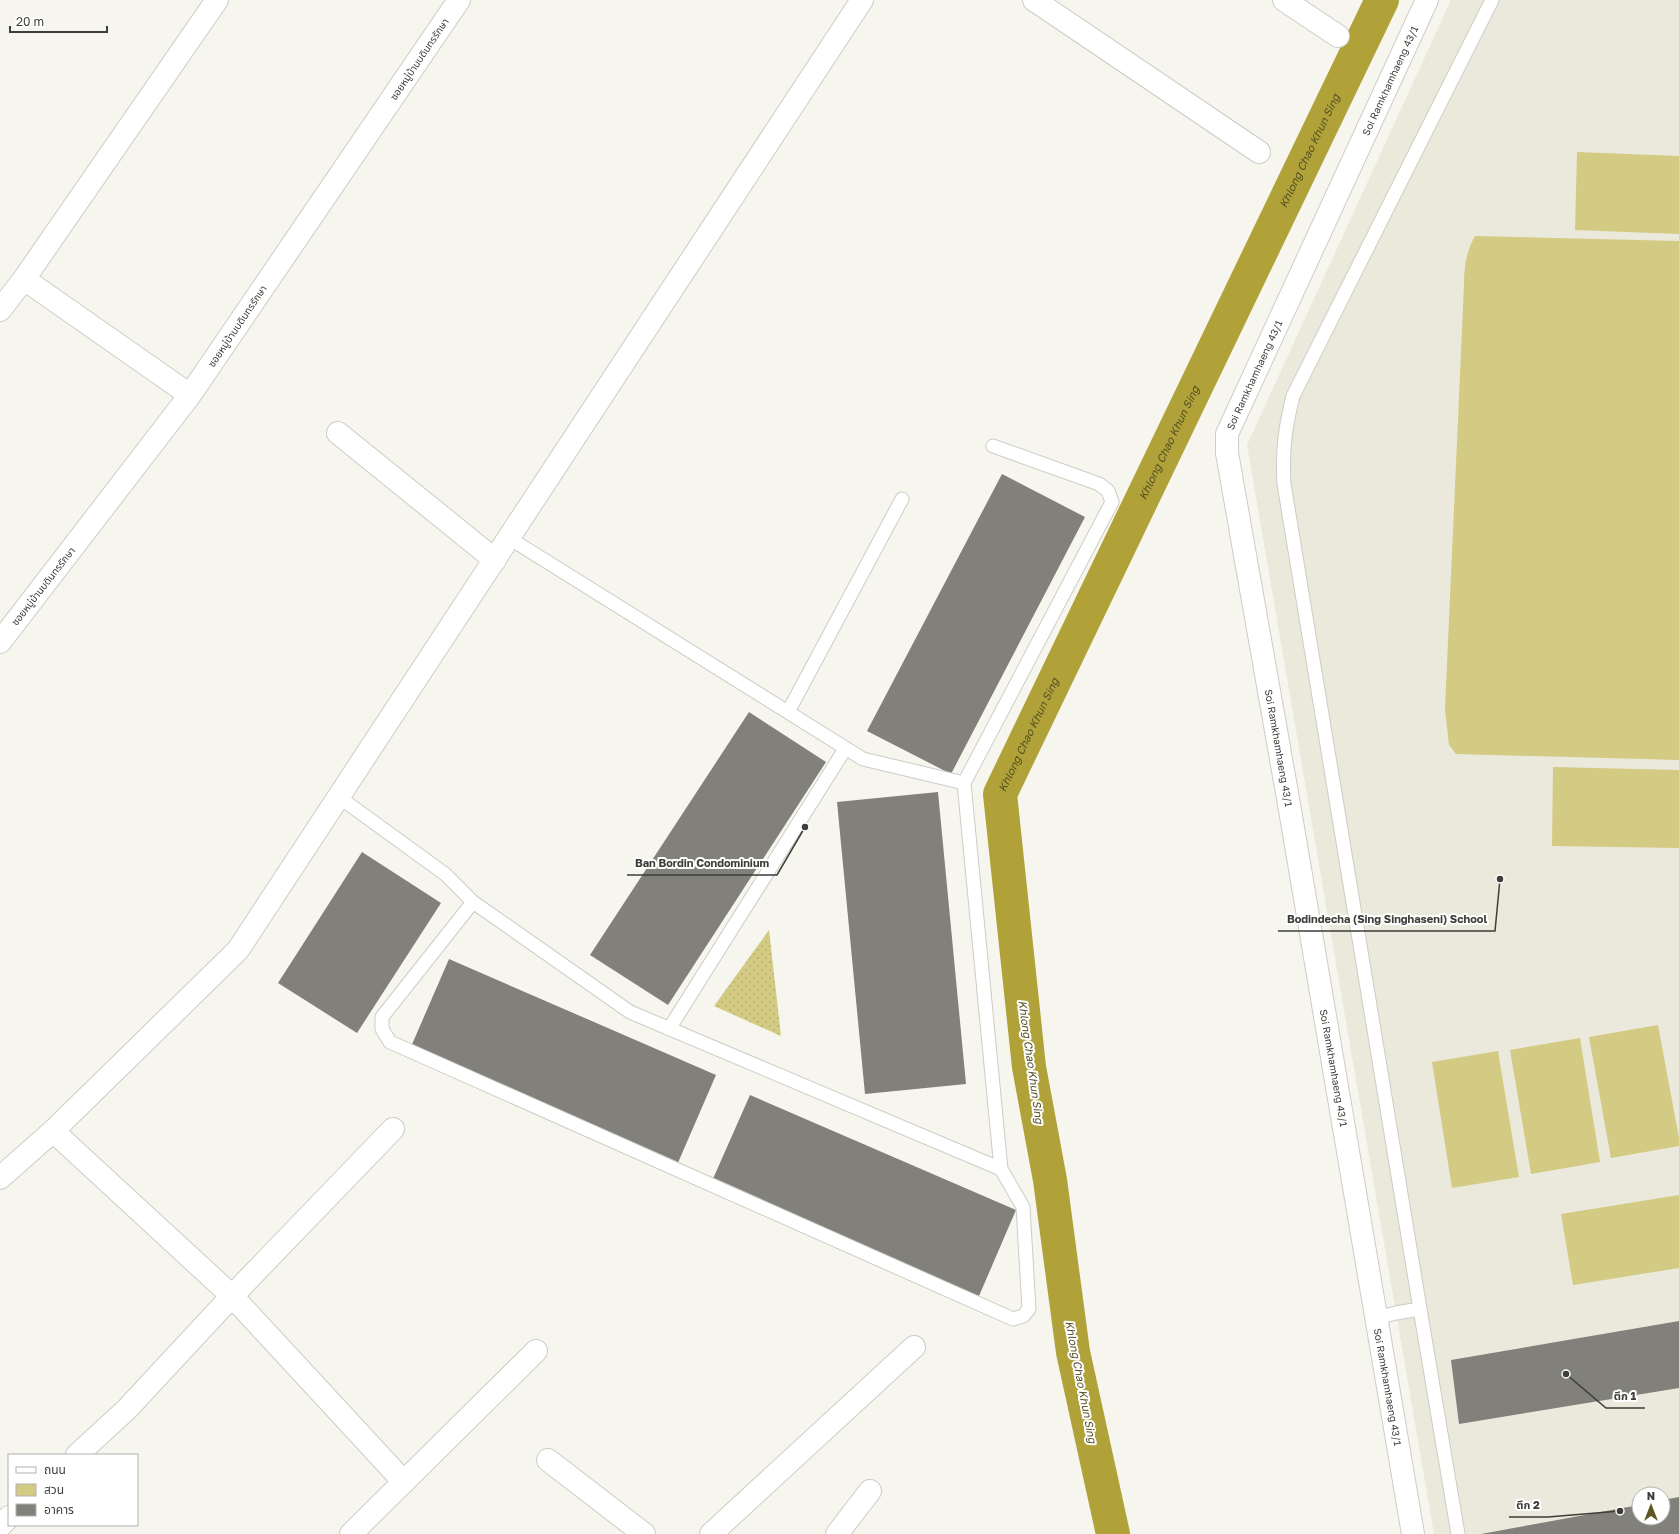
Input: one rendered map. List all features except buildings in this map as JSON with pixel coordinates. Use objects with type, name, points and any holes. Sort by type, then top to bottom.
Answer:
[{"type":"street","points":[[0,310],[24,279],[217,0]]},
{"type":"street","name":"ซอยหมู่บ้านบดินทรรักษา","points":[[0,642],[190,395],[459,0]]},
{"type":"street","points":[[0,1178],[53,1131],[238,950],[862,0]]},
{"type":"street","points":[[1034,0],[1259,152]]},
{"type":"street","points":[[1284,0],[1338,36]]},
{"type":"street","name":"Soi Ramkhamhaeng 43/1","points":[[1413,1534],[1290,810],[1227,453],[1227,434],[1427,0]]},
{"type":"street","points":[[24,279],[190,395]]},
{"type":"street","points":[[338,433],[495,560]]},
{"type":"street","points":[[78,1454],[127,1409],[232,1296],[394,1129]]},
{"type":"street","points":[[53,1131],[232,1296],[404,1482]]},
{"type":"street","points":[[712,1534],[914,1347]]},
{"type":"street","points":[[351,1534],[536,1351]]},
{"type":"street","points":[[548,1460],[644,1534]]},
{"type":"street","points":[[837,1534],[870,1491]]},
{"type":"street","points":[[0,1526],[8,1518]]},
{"type":"lane","points":[[1458,1534],[1284,484],[1282,457],[1293,396],[1492,0]]},
{"type":"lane","points":[[473,902],[382,1016],[382,1029],[390,1042],[1013,1319],[1023,1316],[1029,1310],[1023,1207],[1001,1169],[964,783],[1112,502],[1108,491],[1099,484],[993,446]]},
{"type":"lane","points":[[788,712],[902,499]]},
{"type":"lane","points":[[510,538],[863,759],[964,783]]},
{"type":"lane","points":[[669,1029],[845,749]]},
{"type":"lane","points":[[339,797],[445,874],[473,902],[630,1012],[1001,1169]]},
{"type":"lane","points":[[1376,1318],[1420,1309]]},
{"type":"shaded area","points":[[1451,0],[1679,0],[1679,1534],[1434,1534],[1247,445]]},
{"type":"green space","points":[[1577,152],[1679,156],[1679,234],[1575,230]]},
{"type":"green space","points":[[1475,236],[1679,241],[1679,760],[1456,754],[1449,745],[1445,709],[1464,278],[1468,254]]},
{"type":"green space","points":[[1553,767],[1679,770],[1679,848],[1552,846]]},
{"type":"green space","points":[[769,930],[781,1036],[714,1006]]},
{"type":"green space","points":[[1658,1025],[1679,1138],[1679,1146],[1611,1158],[1589,1037]]},
{"type":"green space","points":[[1580,1038],[1600,1162],[1531,1174],[1510,1050]]},
{"type":"green space","points":[[1498,1051],[1519,1177],[1452,1188],[1432,1062]]},
{"type":"green space","points":[[1679,1195],[1679,1268],[1573,1285],[1561,1214]]},
{"type":"waterway","name":"Khlong Chao Khun Sing","points":[[1113,1534],[1073,1352],[1050,1180],[1029,1067],[1000,794],[1382,0]]},
{"type":"place","name":"Ban Bordin Condominium","points":[[805,827]]},
{"type":"place","name":"Bodindecha (Sing Singhaseni) School","points":[[1500,879]]},
{"type":"place","name":"ตึก 1","points":[[1566,1374]]},
{"type":"place","name":"ตึก 2","points":[[1620,1511]]}]
